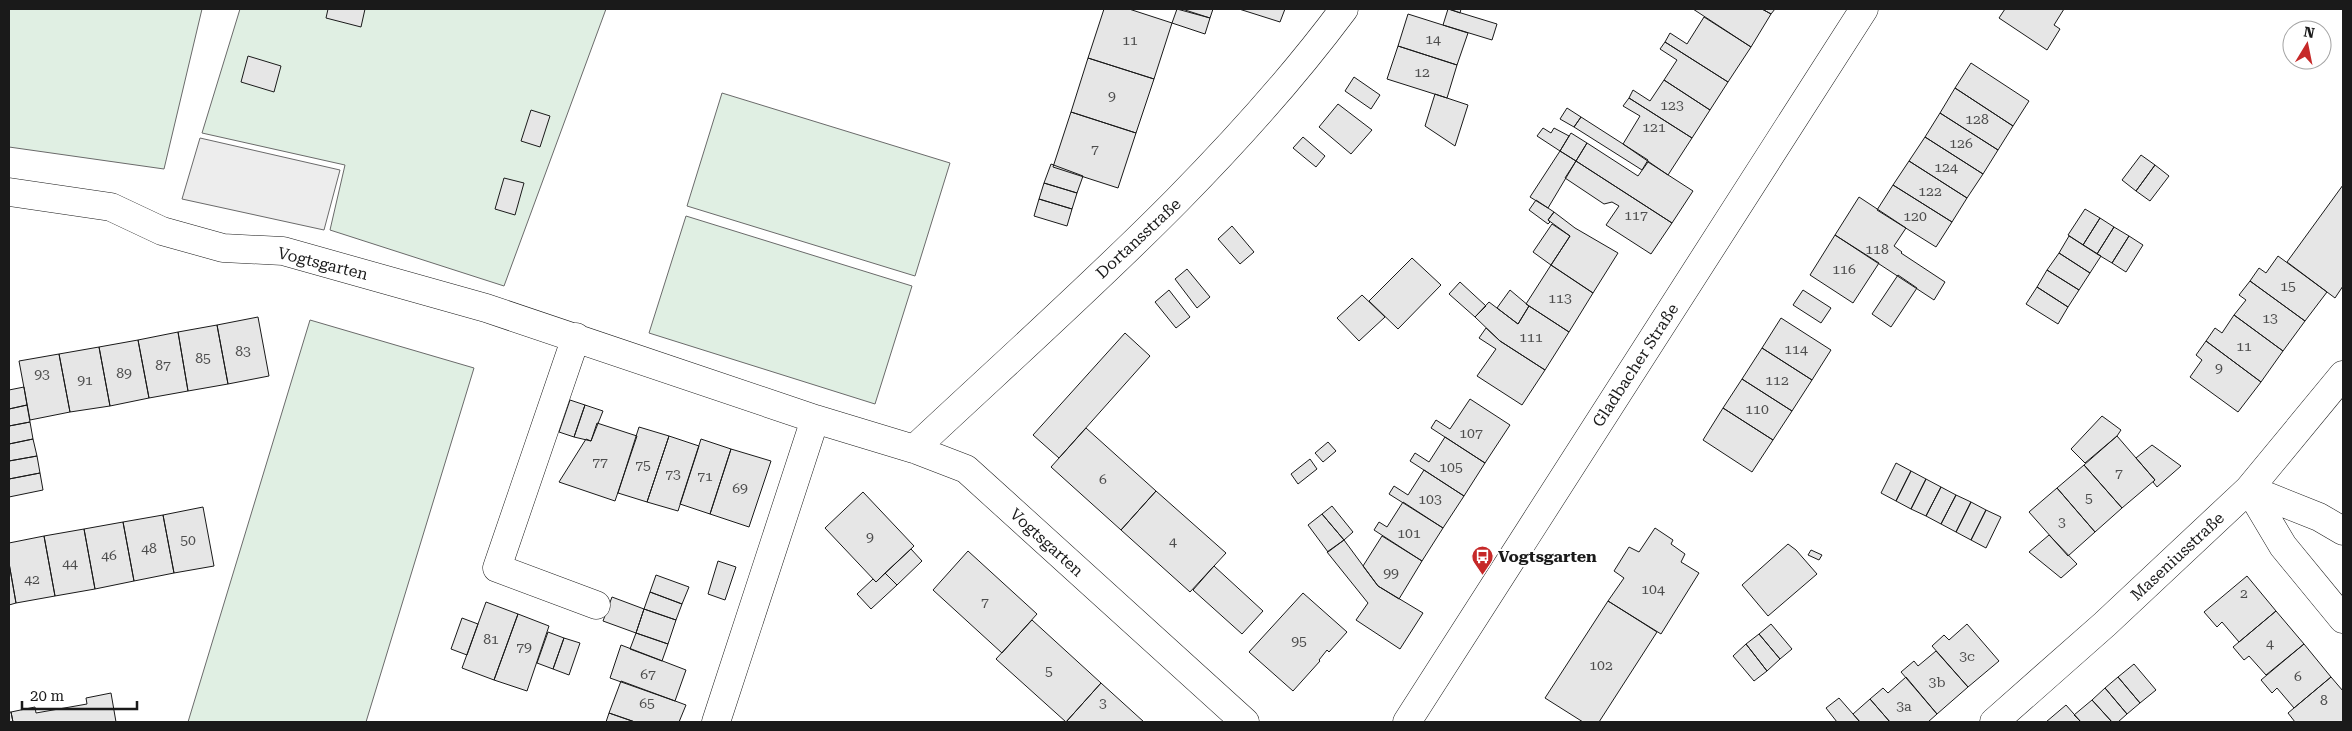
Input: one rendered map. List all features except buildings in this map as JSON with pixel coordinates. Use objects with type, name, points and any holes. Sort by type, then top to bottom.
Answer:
[{"type":"street","name":"Dortansstraße","points":[[914,449],[1180,199],[1311,52],[1344,9]]},
{"type":"street","name":"Gladbacher Straße","points":[[1407,722],[1864,9]]},
{"type":"street","name":"Vogtsgarten","points":[[9,192],[110,207],[162,230],[223,248],[292,254],[486,308],[815,419],[914,449],[966,469],[1245,722]]},
{"type":"street","points":[[576,337],[497,568],[596,605]]},
{"type":"street","name":"Maseniusstraße","points":[[1994,722],[2105,624],[2249,489],[2343,375]]},
{"type":"street","points":[[716,722],[815,419]]},
{"type":"street","points":[[2249,489],[2319,516],[2343,531]]},
{"type":"street","points":[[2249,489],[2283,546],[2343,619]]},
{"type":"green space","points":[[9,9],[202,9],[164,169],[9,147]]},
{"type":"green space","points":[[240,9],[606,9],[504,286],[330,230],[345,165],[202,133]]},
{"type":"green space","points":[[722,93],[950,163],[915,276],[687,206]]},
{"type":"green space","points":[[686,216],[912,286],[875,404],[649,333]]},
{"type":"green space","points":[[310,320],[474,368],[366,722],[188,722]]},
{"type":"shaded area","points":[[200,138],[340,170],[324,230],[182,199]]},
{"type":"place","name":"Vogtsgarten","points":[[1482,575]]}]
